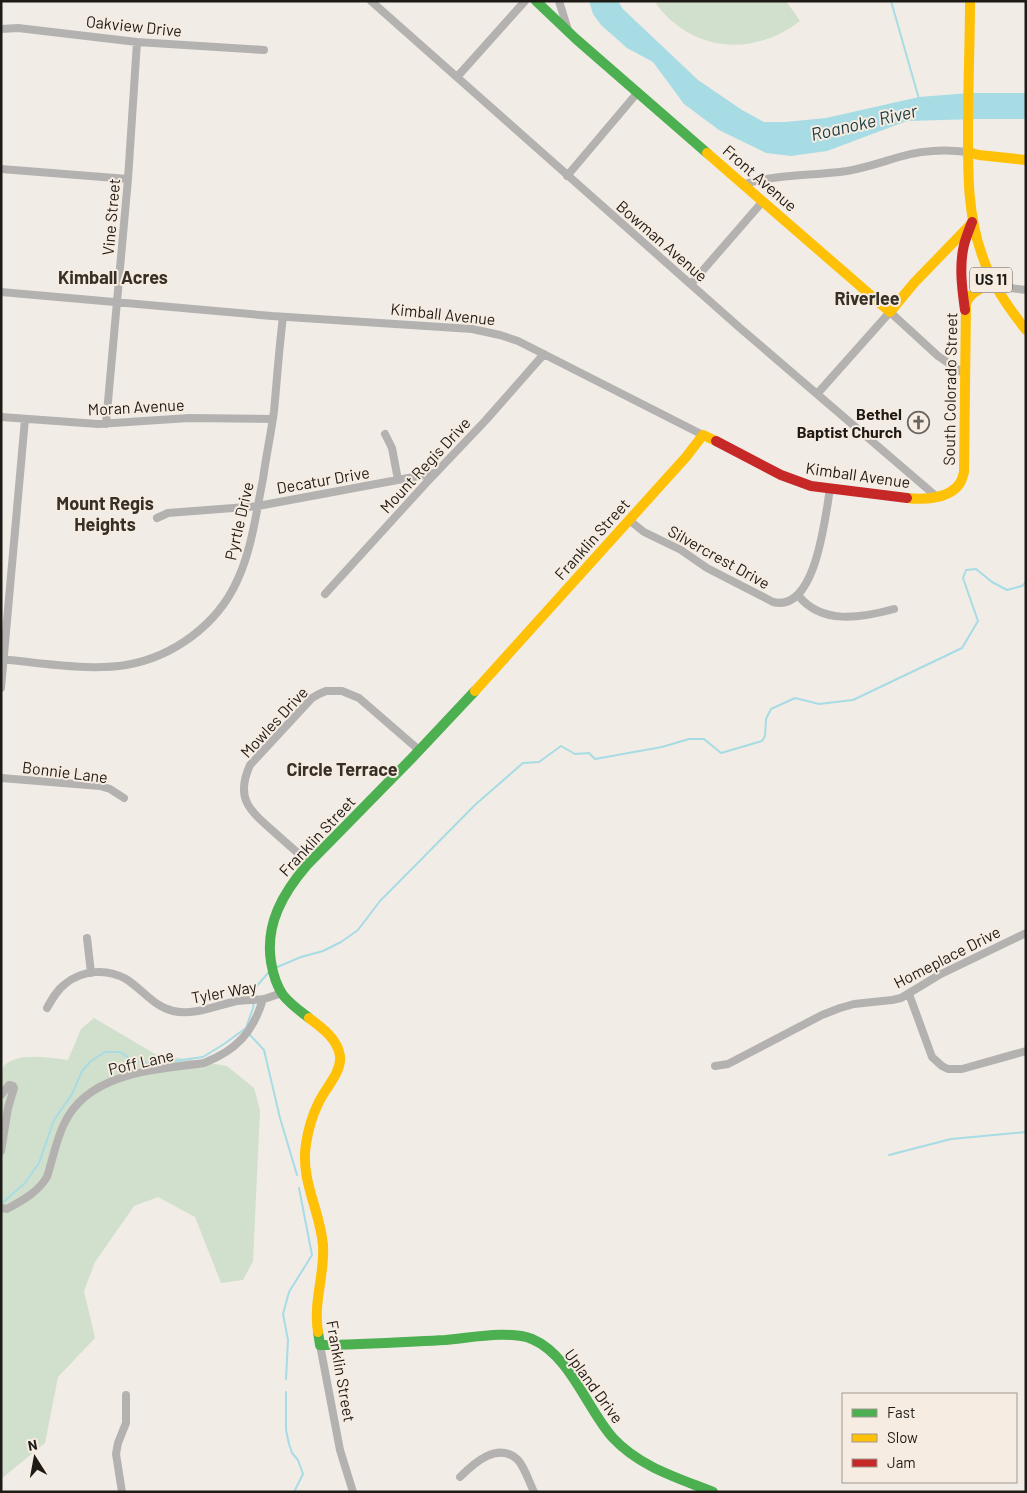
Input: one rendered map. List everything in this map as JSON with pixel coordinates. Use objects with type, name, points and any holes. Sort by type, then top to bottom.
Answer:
[{"type":"street","name":"Bowman Avenue","points":[[372,1],[691,284],[938,497]]},
{"type":"street","points":[[457,77],[525,1]]},
{"type":"street","name":"Front Avenue","points":[[536,1],[938,356],[966,375]]},
{"type":"street","points":[[559,1],[569,32]]},
{"type":"street","name":"US 11","points":[[970,1],[968,183],[972,222],[983,259],[994,286],[1026,330]]},
{"type":"street","name":"Oakview Drive","points":[[1,29],[18,28],[137,42],[264,50]]},
{"type":"street","name":"Vine Street","points":[[106,424],[118,303],[137,42]]},
{"type":"street","points":[[568,176],[638,92]]},
{"type":"street","points":[[744,184],[775,176],[863,168],[918,152],[939,150],[1026,160]]},
{"type":"street","points":[[1,169],[128,179]]},
{"type":"street","points":[[691,284],[764,201]]},
{"type":"street","points":[[966,310],[962,285],[962,264],[964,245],[972,222]]},
{"type":"street","points":[[818,394],[914,283],[972,222]]},
{"type":"street","points":[[994,286],[1026,290]]},
{"type":"street","name":"South Colorado Street","points":[[938,497],[954,490],[962,479],[964,472],[966,310],[968,299],[976,290],[994,286]]},
{"type":"street","name":"Kimball Avenue","points":[[1,292],[282,317],[472,329],[500,335],[544,354],[781,475],[811,486],[830,489],[912,499],[938,497]]},
{"type":"street","name":"Pyrtle Drive","points":[[2,659],[113,667],[149,659],[170,650],[203,628],[213,617],[237,582],[251,541],[273,419],[282,317]]},
{"type":"street","name":"Mount Regis Drive","points":[[325,594],[486,420],[544,354]]},
{"type":"street","name":"Moran Avenue","points":[[1,417],[106,424],[189,418],[273,419]]},
{"type":"street","points":[[1,688],[24,419]]},
{"type":"street","points":[[385,434],[392,448],[398,480]]},
{"type":"street","name":"Franklin Street","points":[[353,1492],[340,1450],[320,1345],[316,1310],[323,1263],[323,1249],[305,1179],[304,1155],[318,1104],[337,1070],[340,1057],[332,1038],[297,1010],[282,993],[271,959],[271,930],[277,909],[284,896],[309,863],[419,750],[686,457],[703,435]]},
{"type":"street","name":"Decatur Drive","points":[[157,518],[168,513],[258,506],[435,473]]},
{"type":"street","points":[[830,489],[820,548],[810,576],[798,595],[818,612],[834,616],[861,616],[894,609]]},
{"type":"street","name":"Silvercrest Drive","points":[[629,520],[644,532],[681,550],[707,568],[774,602],[787,603],[798,595]]},
{"type":"street","name":"Mowles Drive","points":[[309,863],[253,814],[245,801],[243,791],[246,774],[250,765],[312,698],[326,691],[334,690],[350,693],[359,698],[419,750]]},
{"type":"street","name":"Bonnie Lane","points":[[1,778],[100,786],[110,789],[124,798]]},
{"type":"street","name":"Homeplace Drive","points":[[715,1066],[728,1064],[822,1015],[840,1008],[892,1000],[909,994],[939,975],[1026,932]]},
{"type":"street","points":[[87,938],[91,973]]},
{"type":"street","name":"Tyler Way","points":[[47,1008],[64,984],[75,977],[104,971],[126,980],[161,1007],[186,1013],[261,999],[282,993]]},
{"type":"street","points":[[909,994],[932,1057],[948,1069],[962,1069],[1026,1051]]},
{"type":"street","name":"Poff Lane","points":[[1,1208],[7,1210],[30,1196],[42,1185],[50,1169],[65,1122],[77,1104],[86,1095],[96,1088],[128,1076],[204,1063],[212,1059],[248,1034],[258,1016],[261,999]]},
{"type":"street","points":[[1,1095],[9,1085],[13,1086],[1,1151]]},
{"type":"street","name":"Upland Drive","points":[[320,1345],[361,1346],[518,1336],[532,1339],[547,1348],[557,1359],[604,1427],[624,1449],[650,1466],[712,1492]]},
{"type":"street","points":[[122,1492],[116,1454],[126,1423],[126,1395]]},
{"type":"street","points":[[460,1477],[485,1456],[506,1454],[518,1461],[534,1492]]},
{"type":"green space","points":[[654,1],[786,1],[800,21],[781,33],[762,41],[722,44],[703,39],[685,31],[669,18]]},
{"type":"green space","points":[[94,1018],[155,1054],[227,1066],[254,1088],[260,1110],[253,1261],[243,1280],[221,1283],[195,1217],[158,1197],[134,1206],[95,1262],[84,1291],[95,1338],[58,1377],[45,1443],[1,1479],[1,1070],[14,1060],[22,1058],[42,1057],[68,1060],[81,1029]]},
{"type":"water","name":"Roanoke River","points":[[589,1],[618,1],[623,9],[698,80],[742,110],[764,122],[826,118],[919,97],[970,93],[1026,93],[1026,119],[907,121],[827,151],[791,156],[766,153],[719,130],[684,104],[653,62],[627,48],[601,25],[593,14]]},
{"type":"waterway","name":"Roanoke River","points":[[891,1],[919,99]]},
{"type":"waterway","points":[[275,968],[301,957],[323,951],[341,942],[358,930],[380,901],[476,804],[523,763],[539,762],[561,746],[575,754],[589,753],[595,759],[662,747],[689,739],[704,739],[721,753],[762,741],[765,736],[766,719],[771,709],[795,698],[819,704],[853,700],[962,648],[978,621],[963,578],[966,570],[976,569],[992,582],[1007,590],[1022,586],[1026,582]]},
{"type":"waterway","points":[[254,996],[255,988],[269,972]]},
{"type":"waterway","points":[[1,1204],[25,1183],[39,1163],[54,1120],[72,1094],[82,1071],[91,1061],[105,1052],[120,1052],[133,1061],[154,1064],[203,1057],[246,1028],[254,1001]]},
{"type":"waterway","points":[[250,1035],[264,1050],[280,1118],[297,1175]]},
{"type":"waterway","points":[[889,1155],[951,1139],[1026,1132]]},
{"type":"waterway","points":[[286,1379],[288,1340],[283,1314],[289,1292],[312,1255],[299,1188]]},
{"type":"waterway","points":[[286,1392],[286,1430],[292,1453],[298,1460],[303,1474],[294,1492]]},
{"type":"traffic: fast","points":[[536,1],[576,39],[707,153]]},
{"type":"traffic: fast","points":[[309,1018],[283,995],[272,966],[270,948],[273,922],[283,898],[307,865],[475,691]]},
{"type":"traffic: fast","points":[[318,1332],[320,1345],[445,1340],[501,1335],[523,1336],[532,1339],[557,1357],[604,1426],[624,1448],[635,1457],[660,1471],[713,1492]]},
{"type":"traffic: slow","points":[[970,1],[968,159],[973,224],[990,275],[1007,304],[1026,330]]},
{"type":"traffic: slow","points":[[968,152],[1026,160]]},
{"type":"traffic: slow","points":[[707,153],[890,312],[914,283],[972,223]]},
{"type":"traffic: slow","points":[[907,498],[921,499],[943,495],[956,488],[962,479],[964,472],[966,303],[977,290],[994,286]]},
{"type":"traffic: slow","points":[[475,691],[686,457],[703,435],[716,441]]},
{"type":"traffic: slow","points":[[309,1018],[324,1029],[336,1044],[340,1056],[338,1069],[321,1098],[312,1119],[305,1157],[308,1183],[323,1245],[317,1310],[318,1332]]},
{"type":"traffic: jam","points":[[965,310],[961,269],[964,245],[972,222]]},
{"type":"traffic: jam","points":[[716,441],[781,475],[811,486],[907,498]]},
{"type":"place","name":"Bethel Baptist Church","points":[[918,423]]},
{"type":"district","name":"Kimball Acres","points":[[113,278]]},
{"type":"district","name":"Riverlee","points":[[867,299]]},
{"type":"district","name":"Mount Regis Heights","points":[[105,514]]},
{"type":"district","name":"Circle Terrace","points":[[342,770]]}]
